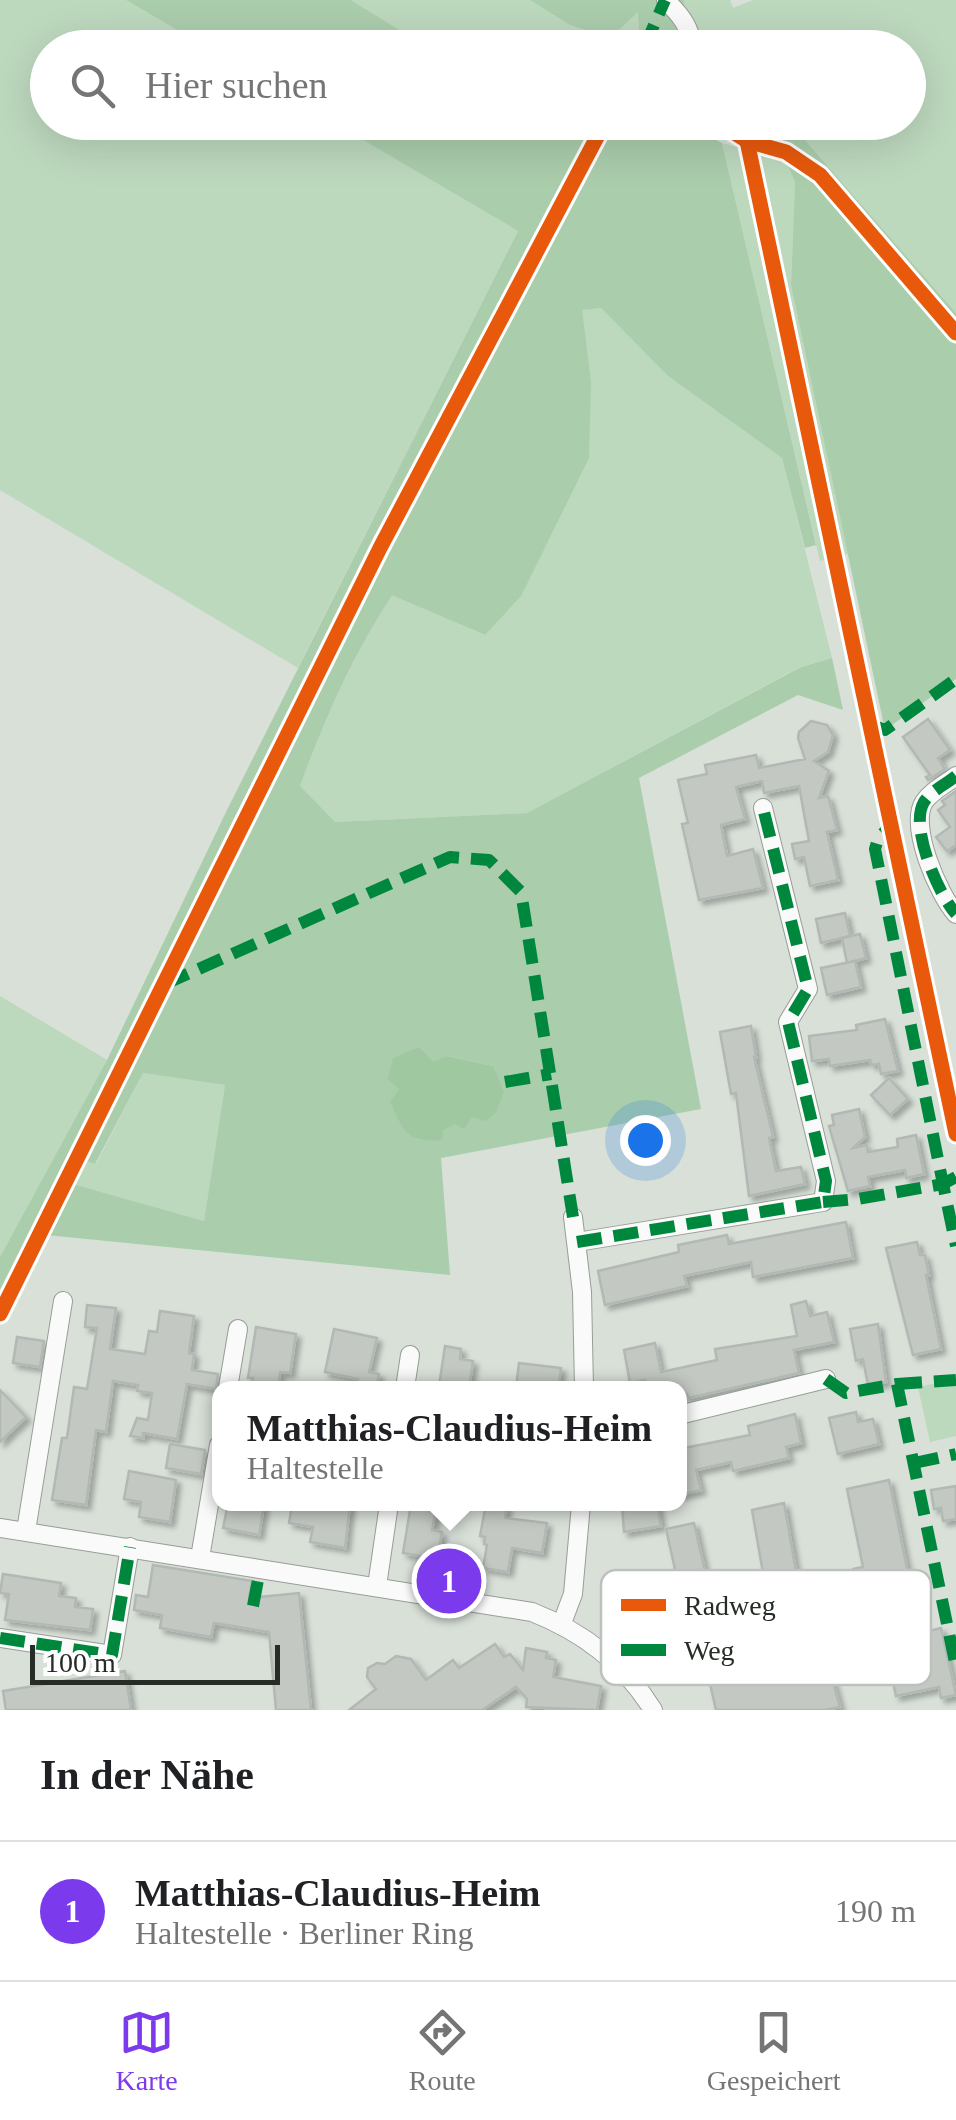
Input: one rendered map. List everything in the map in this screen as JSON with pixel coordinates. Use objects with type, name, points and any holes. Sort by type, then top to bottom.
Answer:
[{"type":"street","points":[[666,1],[689,30]]},
{"type":"street","points":[[745,140],[786,152],[820,175],[956,333]]},
{"type":"street","points":[[956,776],[929,796],[919,814],[927,856],[943,900],[956,914]]},
{"type":"street","points":[[577,1242],[823,1202],[826,1181],[788,1022],[808,989],[763,808]]},
{"type":"street","points":[[573,1216],[582,1292],[584,1381]]},
{"type":"street","points":[[26,1531],[63,1300]]},
{"type":"street","points":[[229,1381],[238,1329]]},
{"type":"street","points":[[406,1381],[410,1355]]},
{"type":"street","points":[[687,1413],[826,1379]]},
{"type":"street","points":[[200,1558],[212,1486]]},
{"type":"street","points":[[377,1586],[388,1511]]},
{"type":"street","points":[[562,1624],[573,1594],[579,1511]]},
{"type":"street","points":[[0,1528],[504,1606],[562,1624],[601,1653]]},
{"type":"street","points":[[0,1638],[112,1655],[130,1547]]},
{"type":"street","points":[[633,1685],[653,1710]]},
{"type":"shaded area","points":[[0,0],[126,0],[177,30],[30,30],[30,140],[363,140],[518,231],[298,668],[0,490]]},
{"type":"shaded area","points":[[126,0],[351,0],[400,30],[177,30]]},
{"type":"shaded area","points":[[351,0],[530,0],[570,25],[638,11],[639,30],[400,30]]},
{"type":"shaded area","points":[[530,0],[684,0],[687,30],[639,30],[638,12],[619,30],[585,30]]},
{"type":"shaded area","points":[[684,0],[730,0],[733,8],[753,0],[956,0],[956,313],[805,140],[926,140],[926,30],[695,30],[687,22]]},
{"type":"shaded area","points":[[363,140],[722,143],[816,545],[805,548],[782,458],[668,376],[601,308],[582,310],[591,381],[589,458],[521,596],[485,635],[392,595],[340,688],[300,786],[335,822],[527,813],[801,667],[832,658],[843,710],[798,695],[639,778],[701,1109],[441,1158],[450,1275],[46,1235],[73,1184],[204,1221],[225,1085],[143,1073],[95,1164],[70,1155],[0,1298],[0,1257],[107,1060],[227,810],[518,231]],"holes":[[[447,1056],[493,1066],[456,1123],[443,1131],[390,1102],[399,1089]]]},
{"type":"shaded area","points":[[777,140],[805,140],[956,313],[956,679],[885,730],[791,285],[795,182]]},
{"type":"shaded area","points":[[722,143],[786,159],[795,182],[791,285],[848,554],[820,561]]},
{"type":"shaded area","points":[[601,308],[668,376],[782,458],[832,658],[800,667],[527,813],[334,822],[300,786],[352,664],[392,594],[484,635],[591,381],[581,310]]},
{"type":"shaded area","points":[[0,996],[107,1060],[0,1257]]},
{"type":"shaded area","points":[[419,1047],[433,1062],[447,1056],[493,1066],[504,1092],[496,1112],[486,1121],[472,1117],[464,1129],[455,1124],[443,1131],[442,1140],[421,1139],[408,1133],[390,1101],[399,1089],[388,1079],[393,1058]]},
{"type":"shaded area","points":[[143,1073],[225,1085],[204,1221],[73,1184],[84,1160],[96,1164]]},
{"type":"shaded area","points":[[956,1379],[956,1436],[930,1442],[918,1387]]},
{"type":"building","points":[[928,719],[950,750],[938,758],[945,769],[928,780],[930,775],[903,737]]},
{"type":"building","points":[[811,721],[827,725],[833,735],[828,752],[814,761],[829,771],[819,798],[828,796],[837,830],[827,832],[838,880],[810,886],[804,857],[795,859],[792,844],[809,841],[799,786],[764,793],[762,781],[736,787],[745,819],[721,825],[727,856],[753,849],[763,888],[699,900],[682,824],[688,823],[678,780],[707,774],[705,765],[756,755],[759,768],[805,759],[798,738]]},
{"type":"building","points":[[956,791],[956,845],[947,851],[936,837],[950,827],[938,810],[945,805],[942,801]]},
{"type":"building","points":[[845,913],[850,936],[821,943],[816,919]]},
{"type":"building","points":[[860,934],[866,958],[847,963],[842,938]]},
{"type":"building","points":[[855,961],[861,987],[827,995],[821,968]]},
{"type":"building","points":[[885,1019],[898,1071],[881,1074],[879,1064],[872,1065],[870,1060],[830,1066],[829,1059],[812,1061],[809,1036],[857,1030],[856,1025]]},
{"type":"building","points":[[751,1026],[776,1171],[801,1167],[805,1184],[749,1196],[736,1093],[731,1094],[720,1032]]},
{"type":"building","points":[[889,1078],[908,1099],[890,1115],[871,1095]]},
{"type":"building","points":[[859,1109],[865,1137],[853,1148],[867,1145],[868,1152],[898,1147],[897,1139],[916,1135],[924,1174],[906,1178],[905,1170],[868,1177],[870,1186],[848,1191],[829,1126],[834,1125],[832,1115]]},
{"type":"building","points":[[846,1222],[853,1258],[753,1277],[751,1262],[684,1276],[687,1286],[605,1305],[598,1271],[679,1252],[678,1245],[727,1235],[729,1244]]},
{"type":"building","points":[[917,1242],[920,1255],[925,1255],[941,1349],[913,1355],[886,1248]]},
{"type":"building","points":[[806,1301],[810,1316],[827,1312],[834,1342],[794,1350],[799,1373],[688,1398],[687,1381],[630,1381],[624,1350],[655,1343],[661,1372],[717,1360],[715,1349],[797,1336],[791,1305]]},
{"type":"building","points":[[87,1305],[116,1308],[110,1349],[145,1354],[149,1331],[157,1332],[160,1311],[194,1316],[189,1353],[194,1354],[192,1370],[218,1374],[212,1388],[187,1384],[177,1439],[143,1433],[143,1438],[130,1436],[137,1418],[148,1420],[152,1393],[137,1391],[138,1385],[113,1381],[106,1432],[96,1430],[86,1505],[52,1500],[74,1387],[87,1389],[97,1328],[85,1327]]},
{"type":"building","points":[[878,1324],[886,1382],[868,1385],[863,1359],[856,1361],[850,1329]]},
{"type":"building","points":[[256,1327],[296,1334],[290,1373],[280,1372],[279,1381],[248,1378]]},
{"type":"building","points":[[334,1329],[377,1338],[369,1372],[379,1374],[378,1381],[358,1381],[325,1372]]},
{"type":"building","points":[[17,1337],[44,1341],[40,1367],[13,1363]]},
{"type":"building","points":[[445,1346],[461,1349],[460,1359],[473,1361],[470,1381],[440,1381]]},
{"type":"building","points":[[519,1363],[561,1368],[559,1381],[517,1381]]},
{"type":"building","points":[[0,1390],[26,1417],[0,1442]]},
{"type":"building","points":[[856,1412],[858,1422],[873,1419],[879,1444],[838,1454],[829,1418]]},
{"type":"building","points":[[795,1414],[801,1443],[786,1447],[789,1458],[733,1471],[731,1462],[696,1470],[701,1490],[687,1493],[687,1447],[750,1435],[748,1426]]},
{"type":"building","points":[[170,1444],[205,1450],[201,1474],[166,1468]]},
{"type":"building","points":[[129,1471],[176,1480],[170,1522],[139,1517],[141,1502],[124,1499]]},
{"type":"building","points":[[889,1480],[907,1570],[853,1570],[863,1567],[847,1489]]},
{"type":"building","points":[[956,1486],[956,1519],[943,1521],[941,1508],[934,1509],[931,1490]]},
{"type":"building","points":[[784,1503],[796,1570],[762,1570],[752,1510]]},
{"type":"building","points":[[227,1511],[263,1511],[259,1535],[223,1528]]},
{"type":"building","points":[[291,1511],[349,1511],[345,1548],[310,1542],[313,1527],[289,1523]]},
{"type":"building","points":[[410,1511],[436,1511],[432,1530],[442,1532],[437,1559],[403,1553]]},
{"type":"building","points":[[485,1511],[506,1511],[505,1518],[547,1523],[542,1553],[512,1548],[508,1572],[483,1568],[487,1545],[485,1537],[480,1536]]},
{"type":"building","points":[[622,1511],[658,1511],[661,1526],[624,1532]]},
{"type":"building","points":[[694,1523],[705,1570],[675,1570],[666,1529]]},
{"type":"building","points":[[153,1565],[252,1581],[249,1598],[299,1593],[311,1710],[276,1710],[269,1632],[214,1623],[211,1637],[160,1628],[162,1615],[134,1610],[136,1595],[148,1597]]},
{"type":"building","points":[[3,1574],[61,1583],[59,1596],[76,1598],[75,1607],[93,1609],[90,1630],[5,1620],[9,1594],[0,1593]]},
{"type":"building","points":[[941,1628],[956,1695],[941,1698],[939,1687],[896,1696],[894,1685],[931,1685],[931,1630]]},
{"type":"building","points":[[495,1644],[504,1657],[510,1654],[523,1670],[526,1648],[547,1652],[546,1658],[556,1660],[553,1677],[601,1686],[597,1710],[526,1707],[527,1699],[516,1687],[482,1710],[349,1710],[376,1689],[367,1677],[368,1668],[377,1663],[385,1664],[396,1656],[411,1659],[426,1680],[453,1660],[459,1668]]},
{"type":"building","points":[[125,1671],[131,1710],[6,1710],[3,1691]]},
{"type":"building","points":[[710,1685],[834,1685],[840,1707],[824,1710],[716,1710]]},
{"type":"marked path","points":[[652,30],[665,0]]},
{"type":"marked path","points":[[870,724],[885,730],[956,679]]},
{"type":"marked path","points":[[956,776],[924,802],[920,813],[928,860],[956,914]]},
{"type":"marked path","points":[[577,1242],[823,1202],[826,1181],[788,1022],[808,989],[763,808]]},
{"type":"marked path","points":[[823,1202],[943,1184],[875,849],[890,826]]},
{"type":"marked path","points":[[165,984],[450,857],[489,860],[521,892],[573,1217]]},
{"type":"marked path","points":[[505,1082],[551,1074]]},
{"type":"marked path","points":[[956,1177],[943,1184],[956,1246]]},
{"type":"marked path","points":[[826,1379],[846,1393],[897,1384],[956,1667]]},
{"type":"marked path","points":[[897,1384],[956,1380]]},
{"type":"marked path","points":[[914,1463],[956,1454]]},
{"type":"marked path","points":[[0,1638],[112,1655],[130,1547]]},
{"type":"marked path","points":[[253,1606],[258,1580]]},
{"type":"cycle path","points":[[0,1314],[380,548],[595,140]]},
{"type":"cycle path","points":[[745,140],[786,152],[820,175],[956,333]]},
{"type":"cycle path","points":[[747,140],[956,1134]]},
{"type":"place","name":"Matthias-Claudius-Heim","points":[[449,1581]]}]
